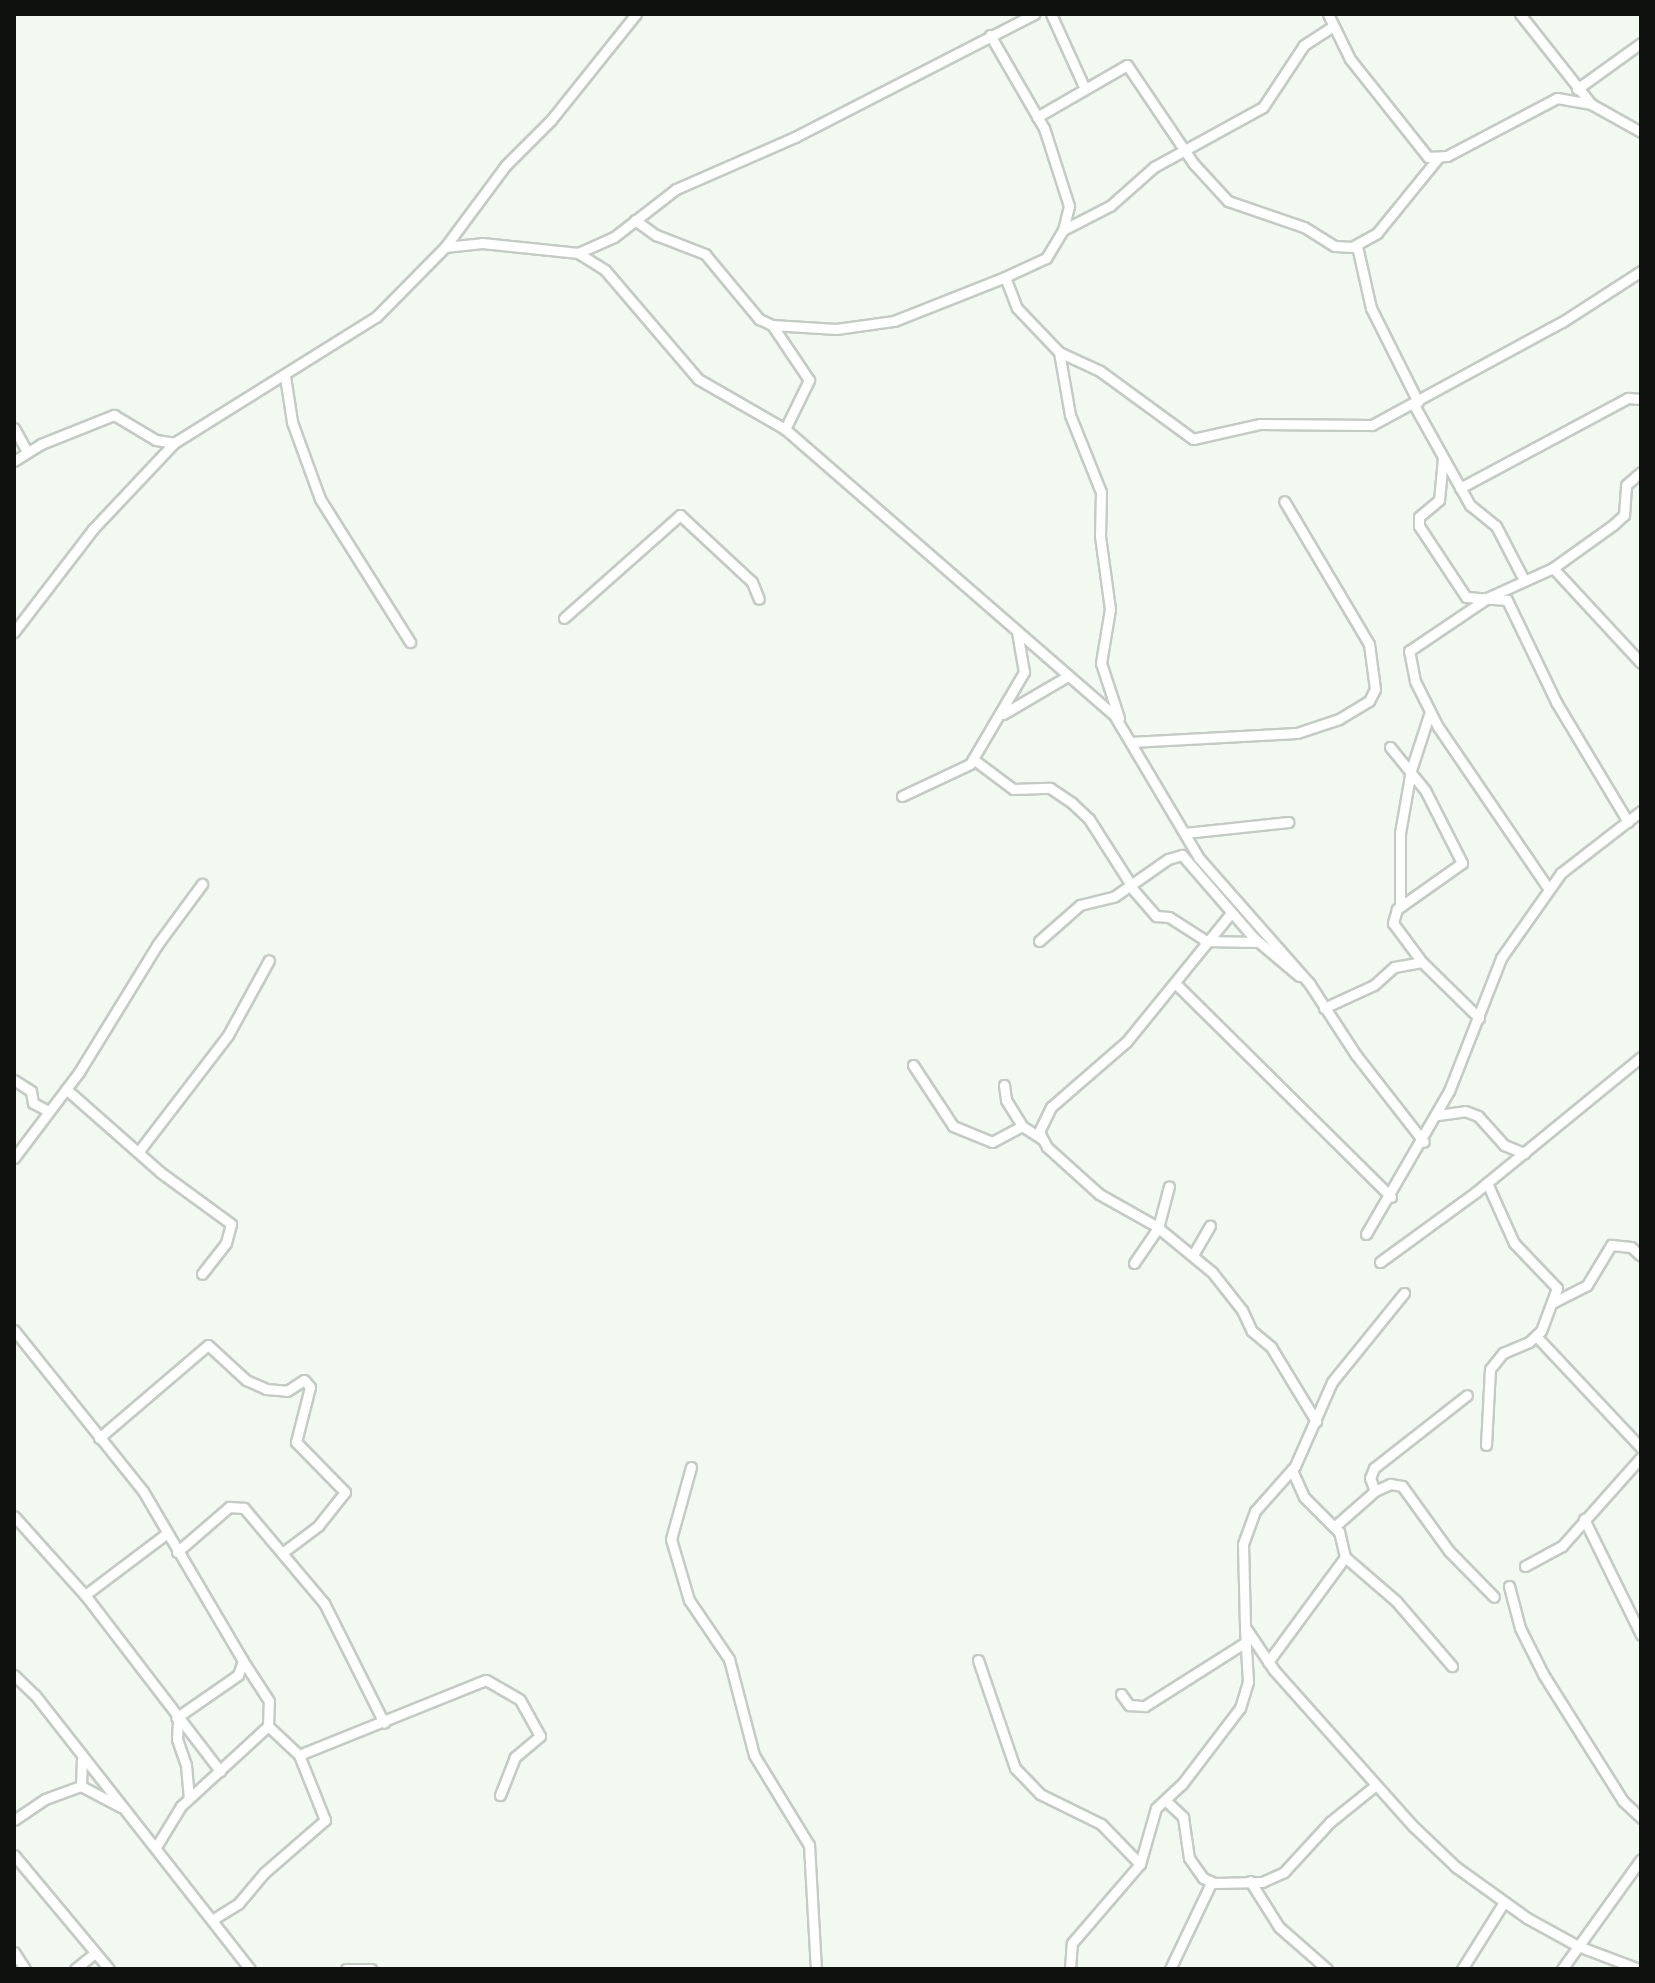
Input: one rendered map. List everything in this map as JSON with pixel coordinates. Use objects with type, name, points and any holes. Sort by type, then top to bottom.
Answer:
[{"type":"street","points":[[14,632],[93,529],[174,443],[376,317],[445,247],[506,165],[551,120],[609,41],[636,14]]},
{"type":"street","points":[[578,253],[635,220],[676,189],[795,137],[1034,14]]},
{"type":"street","points":[[1051,14],[1085,89]]},
{"type":"street","points":[[1328,14],[1350,59],[1408,137],[1428,157],[1438,158]]},
{"type":"street","points":[[1520,14],[1591,104],[1641,132]]},
{"type":"street","points":[[1063,230],[1110,206],[1154,167],[1263,107],[1304,45],[1333,26]]},
{"type":"street","points":[[635,220],[656,235],[705,254],[759,319],[772,325],[836,329],[894,321],[1046,258],[1063,230],[1069,206],[1037,117],[990,35]]},
{"type":"street","points":[[1577,89],[1641,43]]},
{"type":"street","points":[[1037,117],[1127,65],[1184,149],[1228,201],[1304,227],[1326,243],[1357,246],[1392,218],[1438,158],[1557,98],[1591,104]]},
{"type":"street","points":[[445,247],[482,243],[578,253],[605,270],[698,379],[785,429],[1122,725]]},
{"type":"street","points":[[1357,246],[1371,308],[1416,404],[1470,505],[1496,526],[1524,580]]},
{"type":"street","points":[[1005,277],[1017,308],[1059,352],[1100,371],[1193,439],[1260,424],[1361,428],[1416,404],[1459,375],[1562,322],[1641,271]]},
{"type":"street","points":[[772,325],[809,380],[785,429]]},
{"type":"street","points":[[1059,352],[1070,415],[1101,492],[1100,536],[1110,609],[1101,663],[1122,725],[1199,858],[1309,983],[1324,1008],[1424,1142]]},
{"type":"street","points":[[285,376],[292,422],[320,499],[410,642]]},
{"type":"street","points":[[1460,488],[1628,398],[1641,399]]},
{"type":"street","points":[[14,461],[27,451],[114,415],[156,440],[174,443]]},
{"type":"street","points":[[14,428],[27,451]]},
{"type":"street","points":[[1443,458],[1439,500],[1419,517],[1419,526],[1466,597],[1477,602],[1553,568],[1619,520],[1627,504],[1626,485],[1641,472]]},
{"type":"street","points":[[1131,742],[1297,733],[1339,719],[1369,701],[1375,689],[1369,644],[1284,501]]},
{"type":"street","points":[[564,618],[680,515],[752,582],[759,599]]},
{"type":"street","points":[[1553,568],[1641,663]]},
{"type":"street","points":[[1548,888],[1430,712],[1415,681],[1410,647],[1489,597],[1507,600],[1556,702],[1628,822]]},
{"type":"street","points":[[902,796],[962,771],[973,759],[1003,714],[1024,672],[1016,629]]},
{"type":"street","points":[[1003,714],[1066,677]]},
{"type":"street","points":[[1430,712],[1411,770],[1400,833],[1400,906],[1393,923],[1422,962],[1479,1018]]},
{"type":"street","points":[[1390,747],[1411,770],[1462,863],[1400,906]]},
{"type":"street","points":[[973,759],[1013,789],[1050,788],[1072,803],[1089,819],[1130,886],[1154,915],[1169,917],[1204,941],[1258,942]]},
{"type":"street","points":[[1366,1234],[1438,1115],[1501,958],[1548,888],[1641,811]]},
{"type":"street","points":[[1185,833],[1288,822]]},
{"type":"street","points":[[1039,941],[1080,905],[1115,896],[1182,855],[1258,942],[1309,983]]},
{"type":"street","points":[[14,1158],[66,1089],[202,884]]},
{"type":"street","points":[[1044,1141],[1039,1125],[1051,1107],[1126,1042],[1175,983],[1204,941],[1231,913]]},
{"type":"street","points":[[139,1151],[228,1035],[269,960]]},
{"type":"street","points":[[1324,1008],[1374,985],[1394,967],[1422,962]]},
{"type":"street","points":[[1175,983],[1391,1197]]},
{"type":"street","points":[[1380,1262],[1487,1183],[1641,1057]]},
{"type":"street","points":[[913,1065],[953,1126],[992,1142],[1022,1126]]},
{"type":"street","points":[[14,1080],[30,1090],[33,1103],[49,1111]]},
{"type":"street","points":[[1004,1085],[1006,1100],[1022,1126],[1044,1141],[1099,1194],[1158,1228],[1193,1255],[1271,1347],[1316,1421]]},
{"type":"street","points":[[66,1089],[232,1225],[226,1243],[202,1274]]},
{"type":"street","points":[[1438,1115],[1465,1111],[1478,1116],[1504,1145],[1524,1153]]},
{"type":"street","points":[[1486,1445],[1490,1369],[1503,1353],[1536,1336],[1554,1302],[1556,1283],[1514,1243],[1487,1183]]},
{"type":"street","points":[[1134,1263],[1158,1228],[1169,1186]]},
{"type":"street","points":[[1193,1255],[1210,1225]]},
{"type":"street","points":[[1554,1302],[1587,1285],[1611,1245],[1631,1247],[1641,1256]]},
{"type":"street","points":[[1070,1969],[1072,1943],[1140,1864],[1154,1812],[1240,1708],[1248,1682],[1246,1532],[1264,1498],[1292,1470],[1332,1382],[1404,1293]]},
{"type":"street","points":[[14,1330],[143,1491],[166,1534],[269,1701],[268,1726],[189,1797],[156,1847]]},
{"type":"street","points":[[1536,1336],[1641,1448]]},
{"type":"street","points":[[99,1438],[208,1345],[246,1380],[266,1389],[287,1391],[304,1380],[310,1387],[296,1442],[345,1492],[318,1526],[282,1553]]},
{"type":"street","points":[[1375,1491],[1370,1478],[1374,1468],[1467,1395]]},
{"type":"street","points":[[1525,1566],[1557,1550],[1641,1457]]},
{"type":"street","points":[[691,1467],[671,1539],[689,1600],[729,1659],[754,1755],[809,1845],[816,1969]]},
{"type":"street","points":[[1292,1470],[1304,1497],[1334,1527],[1345,1557],[1396,1601],[1452,1666]]},
{"type":"street","points":[[1334,1527],[1375,1491],[1390,1484],[1402,1486],[1449,1551],[1494,1597]]},
{"type":"street","points":[[177,1552],[236,1504],[324,1603],[384,1723]]},
{"type":"street","points":[[14,1516],[85,1595],[177,1719],[220,1771]]},
{"type":"street","points":[[1584,1519],[1641,1635]]},
{"type":"street","points":[[85,1595],[166,1534]]},
{"type":"street","points":[[1268,1662],[1345,1557]]},
{"type":"street","points":[[1509,1586],[1520,1628],[1543,1674],[1623,1801],[1641,1818]]},
{"type":"street","points":[[1245,1627],[1268,1662],[1376,1785],[1441,1853],[1504,1902],[1578,1946],[1639,1969]]},
{"type":"street","points":[[1121,1694],[1129,1705],[1145,1706],[1246,1642]]},
{"type":"street","points":[[978,1660],[1015,1768],[1040,1794],[1101,1824],[1140,1864]]},
{"type":"street","points":[[177,1719],[238,1675],[243,1661]]},
{"type":"street","points":[[14,1675],[35,1695],[82,1759],[156,1847],[250,1969]]},
{"type":"street","points":[[299,1755],[482,1681],[513,1694],[540,1736],[515,1757],[500,1795]]},
{"type":"street","points":[[177,1719],[177,1739],[189,1797]]},
{"type":"street","points":[[212,1920],[238,1904],[264,1873],[323,1825],[325,1814],[299,1755],[268,1726]]},
{"type":"street","points":[[81,1786],[82,1759]]},
{"type":"street","points":[[1165,1800],[1183,1817],[1193,1867],[1211,1883],[1271,1880],[1284,1872],[1330,1822],[1376,1785]]},
{"type":"street","points":[[14,1820],[45,1799],[81,1786],[124,1809]]},
{"type":"street","points":[[14,1855],[109,1969]]},
{"type":"street","points":[[1562,1969],[1641,1859]]},
{"type":"street","points":[[1250,1881],[1279,1927],[1327,1969]]},
{"type":"street","points":[[1170,1969],[1211,1883]]},
{"type":"street","points":[[1462,1969],[1504,1902]]},
{"type":"street","points":[[14,1952],[25,1969]]},
{"type":"street","points":[[75,1969],[95,1953]]},
{"type":"street","points":[[346,1969],[371,1969]]}]
